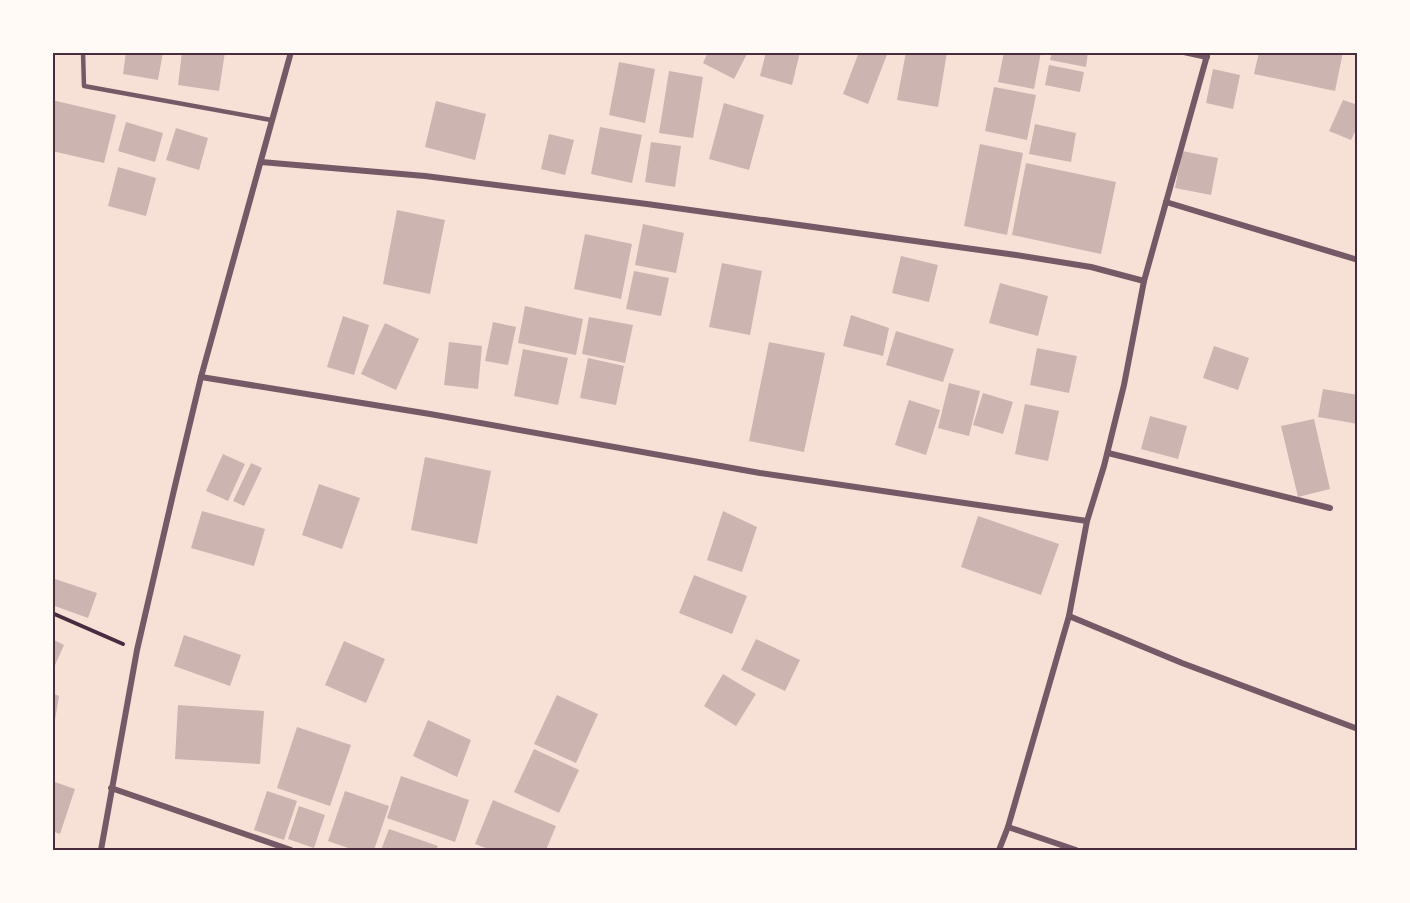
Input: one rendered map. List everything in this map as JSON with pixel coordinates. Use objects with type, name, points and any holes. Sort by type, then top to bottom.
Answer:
[{"type":"street","points":[[101,850],[137,650],[201,376],[291,52]]},
{"type":"street","points":[[999,850],[1008,827],[1069,616],[1087,521],[1108,453],[1124,385],[1144,281],[1208,55],[1184,52]]},
{"type":"street","points":[[261,162],[425,176],[658,205],[1016,255],[1091,267],[1144,281]]},
{"type":"street","points":[[1166,202],[1358,260]]},
{"type":"street","points":[[201,376],[430,414],[760,474],[1087,521]]},
{"type":"street","points":[[1108,453],[1330,508]]},
{"type":"street","points":[[1069,616],[1182,663],[1358,729]]},
{"type":"street","points":[[111,788],[291,850]]},
{"type":"street","points":[[1008,827],[1076,850]]},
{"type":"lane","points":[[83,52],[84,86],[271,120]]},
{"type":"path","points":[[52,613],[137,650]]},
{"type":"building","points":[[126,52],[163,52],[158,80],[123,74]]},
{"type":"building","points":[[182,52],[225,52],[219,91],[178,85]]},
{"type":"building","points":[[708,52],[748,52],[734,79],[703,63]]},
{"type":"building","points":[[766,52],[800,52],[792,85],[760,76]]},
{"type":"building","points":[[859,52],[888,52],[868,104],[843,94]]},
{"type":"building","points":[[906,52],[947,52],[938,107],[897,100]]},
{"type":"building","points":[[1004,52],[1041,52],[1034,89],[998,82]]},
{"type":"building","points":[[1052,52],[1088,52],[1086,67],[1050,60]]},
{"type":"building","points":[[1259,52],[1343,52],[1335,91],[1254,74]]},
{"type":"building","points":[[619,62],[655,69],[645,123],[609,115]]},
{"type":"building","points":[[1049,65],[1084,72],[1080,92],[1045,85]]},
{"type":"building","points":[[1213,69],[1240,75],[1233,109],[1206,103]]},
{"type":"building","points":[[669,71],[703,77],[693,138],[659,133]]},
{"type":"building","points":[[994,87],[1036,95],[1027,140],[985,131]]},
{"type":"building","points":[[52,100],[116,115],[104,163],[52,151]]},
{"type":"building","points":[[1343,100],[1358,105],[1358,126],[1351,140],[1329,131]]},
{"type":"building","points":[[436,101],[486,114],[475,160],[425,147]]},
{"type":"building","points":[[724,103],[764,115],[749,170],[709,159]]},
{"type":"building","points":[[126,122],[163,133],[155,162],[118,151]]},
{"type":"building","points":[[1035,124],[1076,133],[1071,162],[1029,154]]},
{"type":"building","points":[[600,127],[642,135],[632,183],[591,174]]},
{"type":"building","points":[[176,128],[208,138],[199,170],[166,160]]},
{"type":"building","points":[[549,134],[574,140],[565,175],[541,169]]},
{"type":"building","points":[[651,142],[681,146],[675,187],[645,182]]},
{"type":"building","points":[[980,144],[1023,153],[1007,235],[964,226]]},
{"type":"building","points":[[1182,151],[1218,158],[1211,195],[1175,188]]},
{"type":"building","points":[[1026,163],[1116,182],[1101,254],[1012,235]]},
{"type":"building","points":[[118,167],[156,178],[146,216],[108,206]]},
{"type":"building","points":[[397,210],[445,220],[430,294],[383,284]]},
{"type":"building","points":[[643,224],[684,233],[676,273],[635,265]]},
{"type":"building","points":[[585,234],[632,244],[621,299],[574,289]]},
{"type":"building","points":[[901,256],[938,265],[929,302],[892,293]]},
{"type":"building","points":[[722,263],[762,271],[750,335],[709,327]]},
{"type":"building","points":[[634,271],[669,278],[661,316],[626,309]]},
{"type":"building","points":[[1000,283],[1048,296],[1038,336],[989,323]]},
{"type":"building","points":[[525,306],[583,319],[576,355],[518,343]]},
{"type":"building","points":[[851,315],[889,328],[883,356],[843,346]]},
{"type":"building","points":[[343,316],[369,325],[354,375],[327,367]]},
{"type":"building","points":[[589,317],[633,325],[625,363],[582,354]]},
{"type":"building","points":[[493,322],[516,327],[508,365],[485,361]]},
{"type":"building","points":[[385,323],[419,339],[396,390],[361,374]]},
{"type":"building","points":[[896,331],[954,349],[943,382],[886,365]]},
{"type":"building","points":[[449,342],[482,346],[478,389],[444,385]]},
{"type":"building","points":[[769,342],[825,353],[804,452],[749,441]]},
{"type":"building","points":[[1214,346],[1249,358],[1238,390],[1203,378]]},
{"type":"building","points":[[1037,348],[1077,356],[1069,393],[1030,385]]},
{"type":"building","points":[[523,349],[568,358],[558,405],[514,396]]},
{"type":"building","points":[[588,358],[624,366],[616,405],[580,398]]},
{"type":"building","points":[[949,383],[980,391],[969,436],[938,428]]},
{"type":"building","points":[[1323,389],[1358,395],[1358,424],[1318,417]]},
{"type":"building","points":[[983,393],[1013,402],[1003,434],[973,425]]},
{"type":"building","points":[[909,400],[940,410],[926,455],[895,445]]},
{"type":"building","points":[[1025,404],[1059,411],[1048,461],[1015,454]]},
{"type":"building","points":[[1150,416],[1187,426],[1178,459],[1141,449]]},
{"type":"building","points":[[1314,419],[1330,489],[1298,497],[1281,426]]},
{"type":"building","points":[[223,454],[245,464],[228,501],[206,491]]},
{"type":"building","points":[[425,457],[491,471],[477,544],[411,530]]},
{"type":"building","points":[[251,463],[262,468],[244,506],[233,501]]},
{"type":"building","points":[[319,484],[360,498],[342,549],[302,535]]},
{"type":"building","points":[[202,511],[265,529],[254,566],[191,548]]},
{"type":"building","points":[[723,511],[757,527],[742,572],[707,560]]},
{"type":"building","points":[[978,516],[1059,544],[1041,595],[961,567]]},
{"type":"building","points":[[694,575],[747,596],[732,634],[679,613]]},
{"type":"building","points":[[52,578],[97,593],[88,618],[52,605]]},
{"type":"building","points":[[184,635],[241,655],[230,686],[174,666]]},
{"type":"building","points":[[52,639],[64,645],[52,672]]},
{"type":"building","points":[[756,639],[800,660],[785,691],[741,670]]},
{"type":"building","points":[[344,641],[385,659],[366,703],[325,685]]},
{"type":"building","points":[[723,674],[756,694],[736,726],[704,706]]},
{"type":"building","points":[[52,693],[59,696],[54,726],[52,726]]},
{"type":"building","points":[[557,695],[598,714],[576,763],[534,744]]},
{"type":"building","points":[[178,705],[264,711],[260,764],[175,759]]},
{"type":"building","points":[[428,720],[471,740],[457,777],[413,756]]},
{"type":"building","points":[[297,727],[351,745],[330,806],[277,788]]},
{"type":"building","points":[[534,749],[579,770],[559,813],[514,792]]},
{"type":"building","points":[[401,776],[469,800],[455,842],[387,818]]},
{"type":"building","points":[[52,781],[75,789],[60,834],[52,831]]},
{"type":"building","points":[[267,791],[297,801],[284,840],[254,830]]},
{"type":"building","points":[[345,791],[389,806],[374,850],[354,850],[328,841]]},
{"type":"building","points":[[493,800],[556,826],[546,850],[491,850],[475,844]]},
{"type":"building","points":[[299,806],[325,815],[314,848],[288,839]]},
{"type":"building","points":[[389,829],[438,846],[436,850],[381,850]]}]
